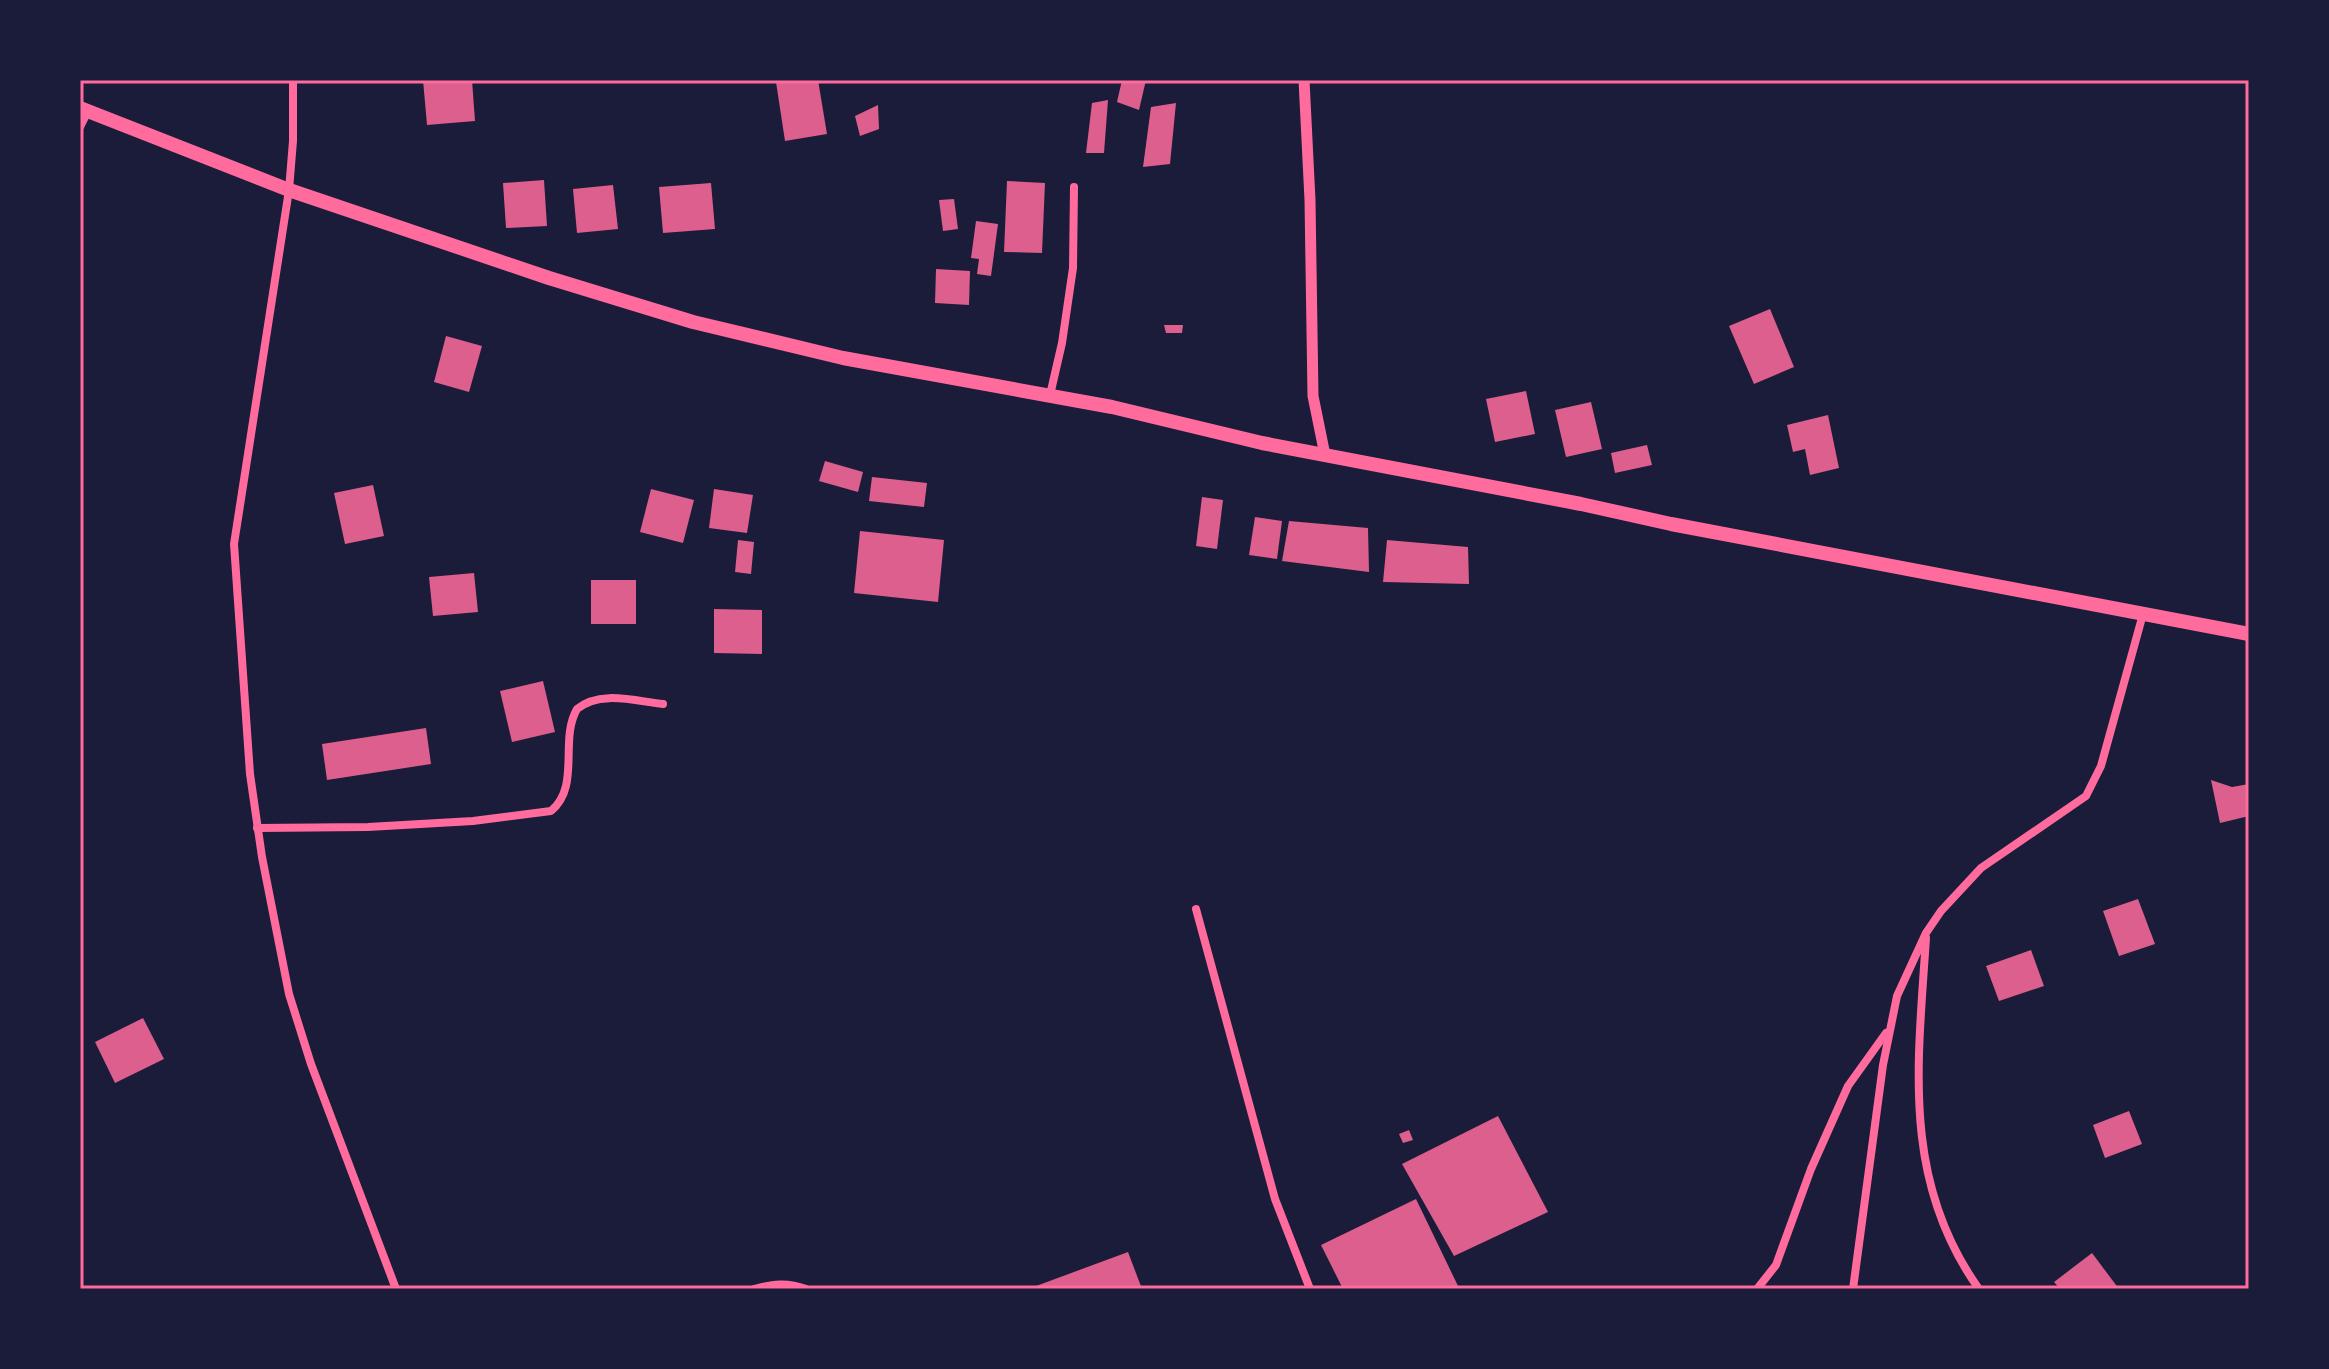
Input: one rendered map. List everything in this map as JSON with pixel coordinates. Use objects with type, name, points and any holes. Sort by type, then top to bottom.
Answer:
[{"type":"highway","points":[[84,109],[289,190],[549,278],[693,322],[843,358],[1050,395],[1325,455],[2249,634]]},
{"type":"street","points":[[293,80],[289,190],[234,544],[250,774],[257,828],[293,1008],[396,1289]]},
{"type":"street","points":[[1304,80],[1310,200],[1313,396],[1325,455]]},
{"type":"street","points":[[80,127],[84,109]]},
{"type":"street","points":[[1050,395],[1062,343],[1073,268],[1074,187]]},
{"type":"street","points":[[1853,1289],[1889,1029],[1897,996],[1926,933],[1941,911],[1981,868],[2086,796],[2101,766],[2143,614]]},
{"type":"street","points":[[257,828],[383,827],[473,821],[551,811],[561,803],[566,792],[571,728],[577,709],[594,699],[606,698],[663,704]]},
{"type":"street","points":[[1196,909],[1275,1199],[1310,1289]]},
{"type":"street","points":[[1926,933],[1918,1067],[1926,1170],[1941,1221],[1965,1270],[1979,1289]]},
{"type":"street","points":[[1757,1289],[1776,1265],[1811,1169],[1848,1086],[1889,1029]]},
{"type":"street","points":[[754,1289],[771,1284],[791,1284],[806,1289]]},
{"type":"building","points":[[423,80],[472,80],[475,121],[427,125]]},
{"type":"building","points":[[818,80],[827,134],[785,141],[776,82]]},
{"type":"building","points":[[1122,80],[1146,80],[1139,110],[1117,102]]},
{"type":"building","points":[[1108,100],[1104,153],[1086,153],[1092,103]]},
{"type":"building","points":[[1176,103],[1170,164],[1143,167],[1151,107]]},
{"type":"building","points":[[878,105],[879,129],[860,136],[855,116]]},
{"type":"building","points":[[544,180],[547,226],[506,228],[503,183]]},
{"type":"building","points":[[1007,181],[1045,183],[1042,253],[1004,252]]},
{"type":"building","points":[[711,183],[715,229],[663,233],[659,187]]},
{"type":"building","points":[[613,185],[618,229],[577,233],[573,189]]},
{"type":"building","points":[[954,199],[958,229],[943,231],[939,200]]},
{"type":"building","points":[[976,221],[998,224],[991,276],[977,274],[979,259],[971,258]]},
{"type":"building","points":[[936,269],[970,271],[969,305],[935,303]]},
{"type":"building","points":[[1770,309],[1794,367],[1754,384],[1729,326]]},
{"type":"building","points":[[1164,325],[1183,325],[1182,333],[1166,333]]},
{"type":"building","points":[[446,336],[482,346],[469,392],[434,382]]},
{"type":"building","points":[[1526,391],[1535,434],[1495,442],[1486,399]]},
{"type":"building","points":[[1591,402],[1602,449],[1566,457],[1555,410]]},
{"type":"building","points":[[1828,415],[1839,468],[1810,475],[1805,449],[1793,452],[1787,425]]},
{"type":"building","points":[[1647,445],[1652,465],[1615,473],[1611,453]]},
{"type":"building","points":[[825,461],[863,472],[858,492],[819,481]]},
{"type":"building","points":[[872,477],[927,483],[924,507],[869,501]]},
{"type":"building","points":[[373,485],[384,536],[345,544],[334,493]]},
{"type":"building","points":[[651,489],[694,500],[683,543],[640,532]]},
{"type":"building","points":[[714,489],[753,495],[747,533],[709,528]]},
{"type":"building","points":[[1202,497],[1223,500],[1217,549],[1196,546]]},
{"type":"building","points":[[1255,517],[1282,521],[1277,559],[1249,555]]},
{"type":"building","points":[[1289,521],[1368,528],[1369,572],[1282,561]]},
{"type":"building","points":[[860,531],[944,540],[938,602],[854,593]]},
{"type":"building","points":[[738,540],[754,542],[751,574],[735,572]]},
{"type":"building","points":[[1387,540],[1468,547],[1469,584],[1383,582]]},
{"type":"building","points":[[474,573],[478,612],[433,616],[429,577]]},
{"type":"building","points":[[591,580],[636,580],[636,624],[591,624]]},
{"type":"building","points":[[714,609],[762,610],[762,654],[714,653]]},
{"type":"building","points":[[543,681],[555,732],[512,742],[500,691]]},
{"type":"building","points":[[426,728],[431,764],[327,780],[322,744]]},
{"type":"building","points":[[2211,780],[2232,787],[2249,784],[2249,816],[2220,823]]},
{"type":"building","points":[[2138,899],[2155,944],[2119,956],[2103,911]]},
{"type":"building","points":[[2031,950],[2044,986],[1999,1001],[1986,966]]},
{"type":"building","points":[[143,1018],[164,1059],[115,1083],[95,1042]]},
{"type":"building","points":[[2129,1111],[2142,1144],[2105,1158],[2093,1125]]},
{"type":"building","points":[[1498,1116],[1548,1212],[1454,1256],[1402,1164]]},
{"type":"building","points":[[1409,1130],[1413,1140],[1403,1143],[1399,1134]]},
{"type":"building","points":[[1416,1199],[1459,1288],[1343,1289],[1321,1245]]},
{"type":"building","points":[[1128,1252],[1142,1289],[1028,1289]]},
{"type":"building","points":[[2092,1253],[2119,1289],[2060,1289],[2054,1282]]}]
